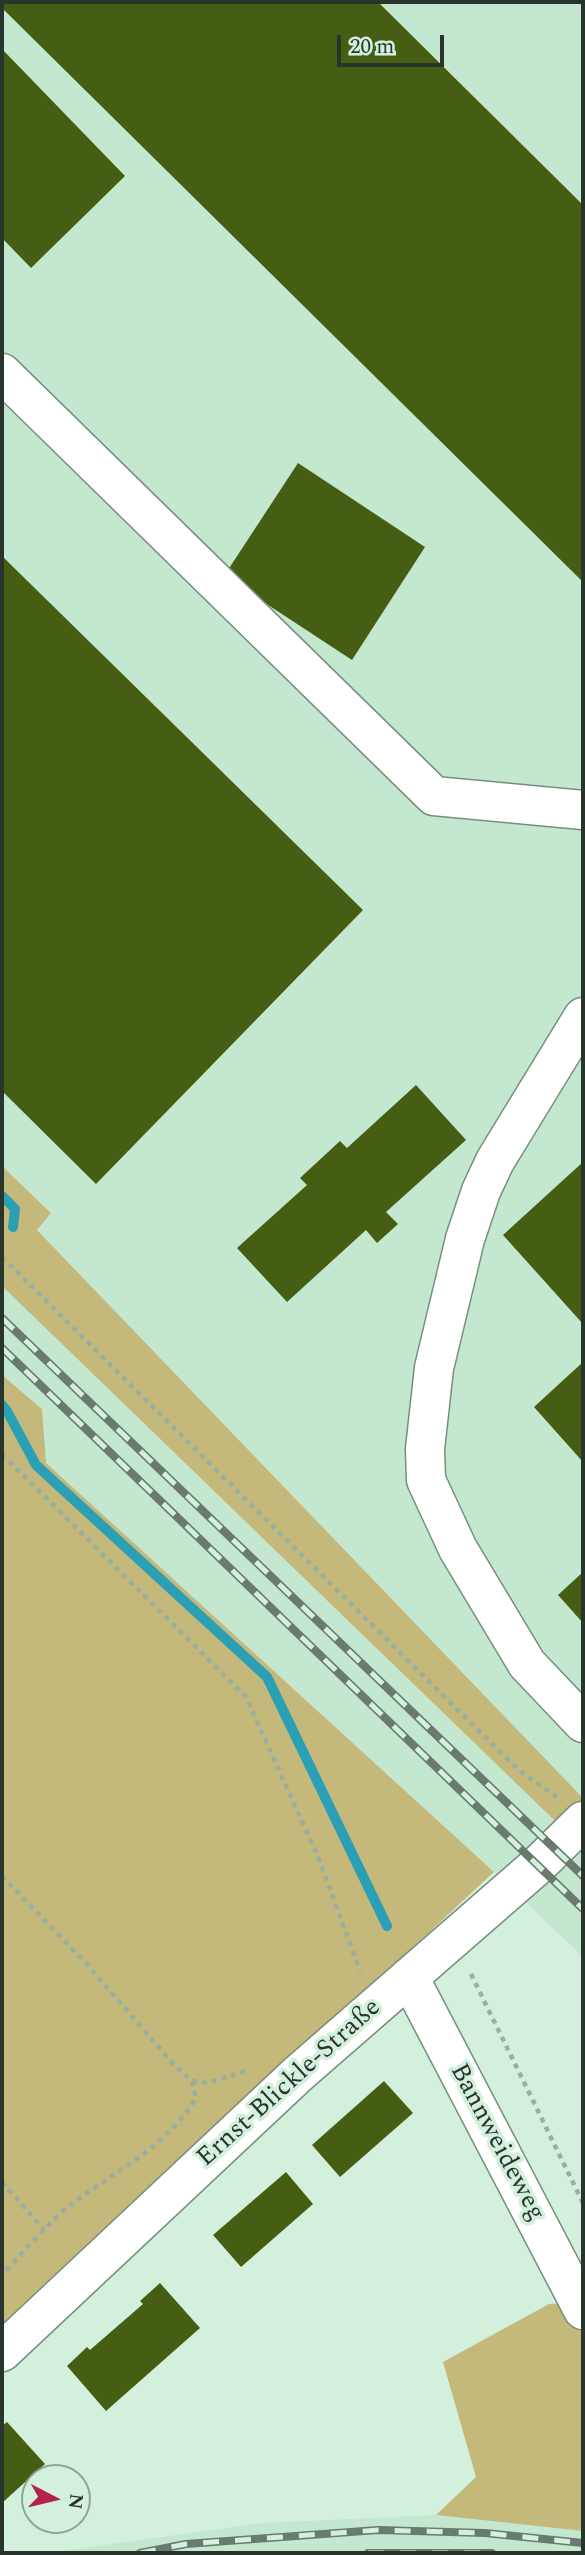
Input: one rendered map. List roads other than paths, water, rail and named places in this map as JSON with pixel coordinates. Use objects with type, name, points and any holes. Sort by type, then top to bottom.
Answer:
[{"type":"street","points":[[2,373],[434,796],[583,810]]},
{"type":"street","points":[[583,1017],[495,1161],[481,1191],[465,1239],[434,1368],[425,1449],[426,1480],[458,1549],[527,1664],[583,1723]]},
{"type":"street","name":"Ernst-Blickle-Straße","points":[[2,2352],[298,2074],[538,1865],[573,1811]]},
{"type":"street","name":"Bannweideweg","points":[[409,1977],[583,2310]]},
{"type":"waterway","points":[[2,1196],[15,1209],[13,1227]]},
{"type":"waterway","points":[[2,1405],[36,1465],[267,1677],[387,1926]]},
{"type":"railway","points":[[2,1318],[583,1876]]},
{"type":"railway","points":[[2,1348],[583,1909]]},
{"type":"railway","points":[[140,2553],[186,2544],[378,2530],[485,2533],[583,2543]]},
{"type":"railway","points":[[368,2553],[492,2553]]}]
